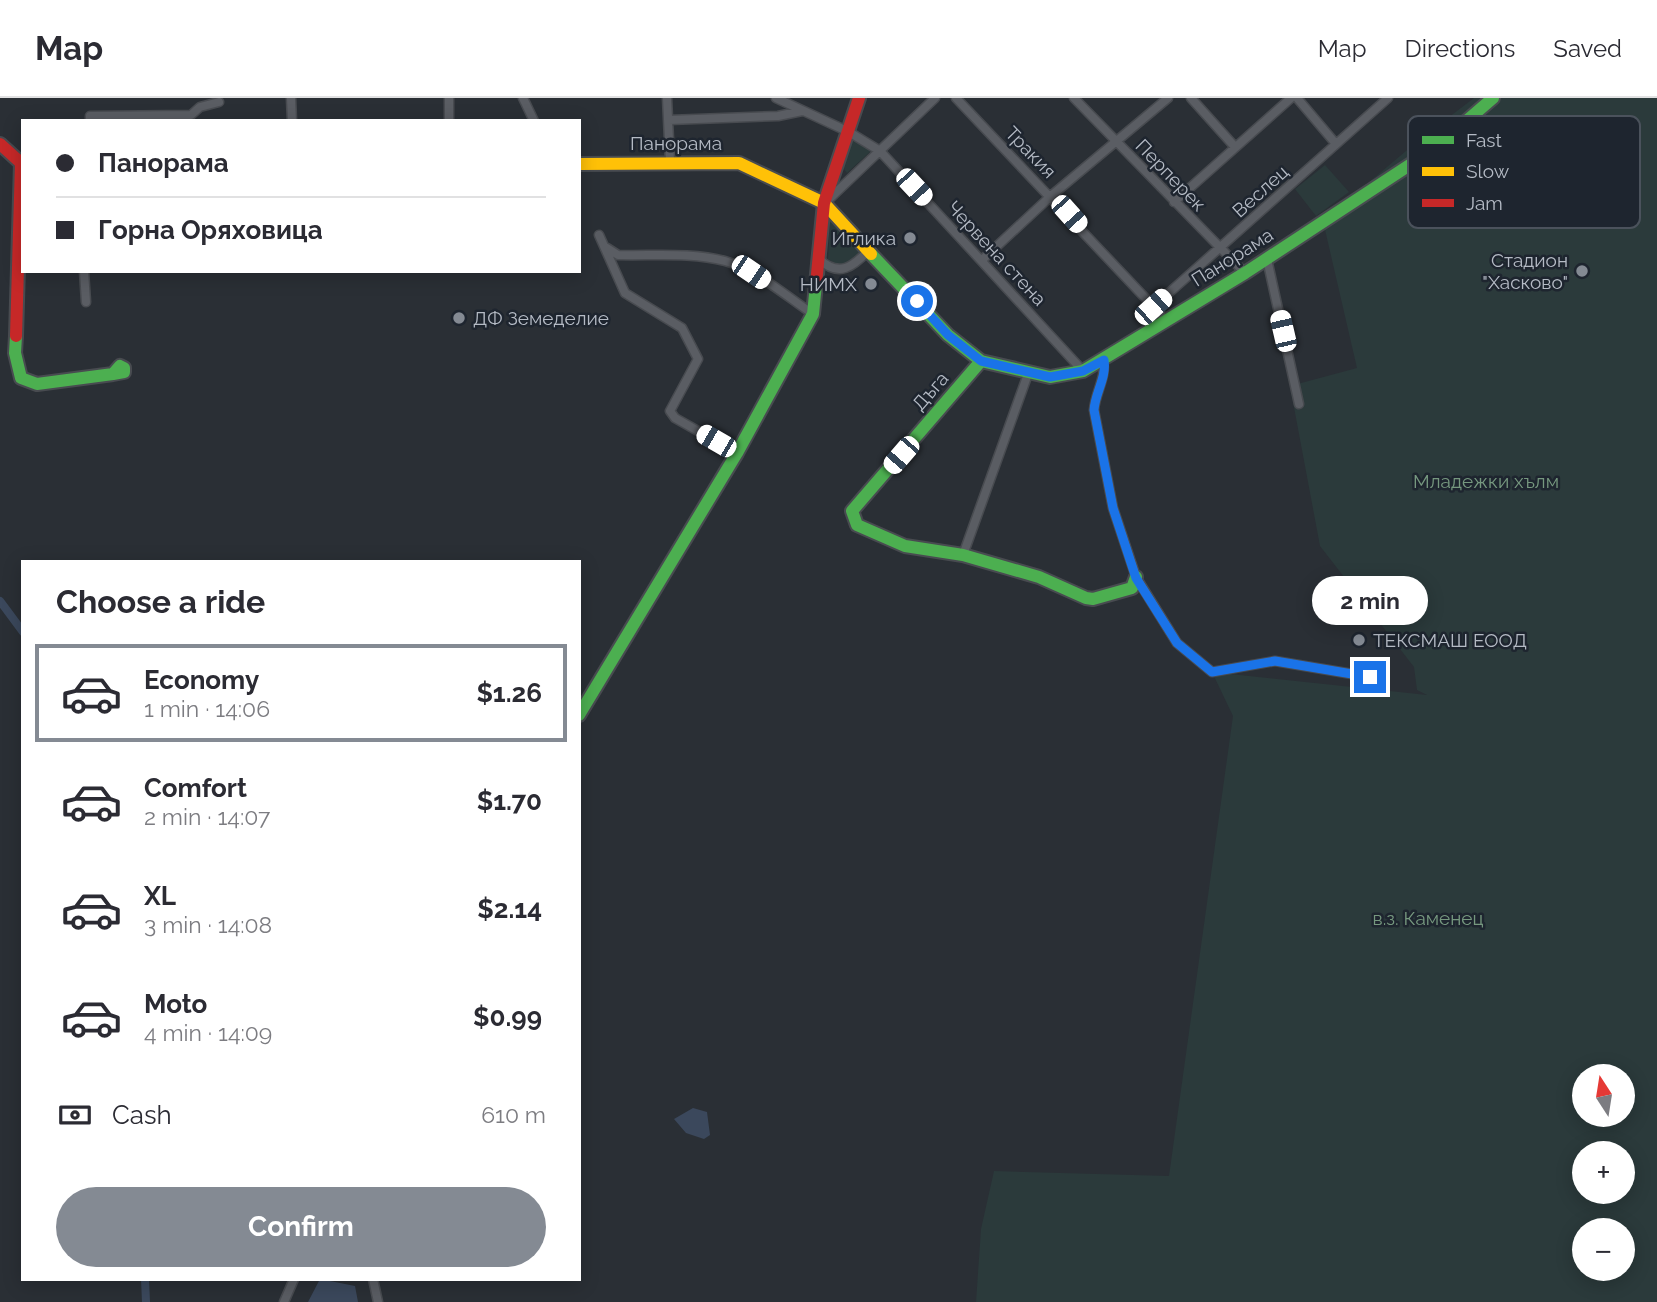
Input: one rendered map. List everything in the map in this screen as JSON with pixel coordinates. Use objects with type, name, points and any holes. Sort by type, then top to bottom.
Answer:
[{"type":"street","points":[[291,98],[292,119]]},
{"type":"street","points":[[449,98],[449,119]]},
{"type":"street","points":[[523,98],[533,119]]},
{"type":"street","points":[[667,98],[670,161]]},
{"type":"street","name":"Червена стена","points":[[776,98],[849,132],[880,151],[1083,371]]},
{"type":"street","points":[[581,712],[737,453],[813,314],[824,203],[859,98]]},
{"type":"street","points":[[824,203],[935,98]]},
{"type":"street","name":"Тракия","points":[[956,98],[1052,195],[1167,321]]},
{"type":"street","name":"Перперек","points":[[1074,98],[1245,273]]},
{"type":"street","points":[[982,260],[1052,195],[1168,98]]},
{"type":"street","points":[[1191,98],[1235,147]]},
{"type":"street","points":[[1174,202],[1291,98]]},
{"type":"street","points":[[1297,98],[1336,144]]},
{"type":"street","name":"Веслец","points":[[1153,307],[1388,98]]},
{"type":"street","name":"Панорама","points":[[1472,116],[1493,98]]},
{"type":"street","points":[[90,119],[90,116],[191,118],[200,107],[219,102]]},
{"type":"street","points":[[669,120],[778,116],[803,111]]},
{"type":"street","points":[[0,144],[21,162]]},
{"type":"street","name":"Панорама","points":[[581,164],[670,161],[739,163],[824,203],[948,335],[981,361],[1050,377],[1083,371],[1104,360],[1267,259],[1408,166]]},
{"type":"street","points":[[599,235],[625,293],[682,328],[698,359],[670,411],[675,418],[737,453]]},
{"type":"street","points":[[21,237],[15,353],[20,379],[37,384],[113,374]]},
{"type":"street","points":[[607,248],[618,255],[700,256],[728,261],[751,272],[813,314]]},
{"type":"street","points":[[819,259],[830,270],[842,271],[855,264],[870,249]]},
{"type":"street","points":[[1267,259],[1299,404]]},
{"type":"street","points":[[85,273],[86,302]]},
{"type":"street","points":[[1104,360],[1106,370],[1095,399],[1097,439],[1113,508],[1136,578],[1177,643],[1212,672],[1275,661],[1370,677]]},
{"type":"street","name":"Дъга","points":[[963,555],[905,546],[857,525],[852,511],[981,361]]},
{"type":"street","points":[[1027,373],[963,555],[1039,577],[1093,599],[1132,588],[1136,578]]},
{"type":"street","points":[[284,1302],[293,1281]]},
{"type":"street","points":[[373,1281],[378,1302]]},
{"type":"green space","name":"в.з. Каменец","points":[[1474,98],[1657,98],[1657,1302],[976,1302],[981,1229],[994,1171],[1169,1176],[1233,716],[1212,672],[1427,695],[1417,690],[1414,667],[1320,546],[1290,386],[1357,368],[1323,221],[1408,149],[1408,228],[1640,228],[1640,116],[1450,116]]},
{"type":"green space","points":[[851,139],[871,151],[847,173],[843,168]]},
{"type":"green space","points":[[1325,165],[1349,192],[1316,216],[1295,189]]},
{"type":"green space","points":[[830,218],[861,248],[853,261],[838,264],[828,259]]},
{"type":"water","points":[[693,1108],[707,1112],[710,1135],[704,1139],[686,1133],[674,1119]]},
{"type":"water","points":[[319,1281],[330,1281],[355,1286],[358,1302],[308,1302]]},
{"type":"waterway","points":[[0,601],[21,629]]},
{"type":"waterway","points":[[145,1281],[146,1302]]},
{"type":"traffic: fast","points":[[1472,116],[1493,98]]},
{"type":"traffic: fast","points":[[871,254],[948,335],[981,361],[1050,377],[1083,371],[1245,273],[1408,166]]},
{"type":"traffic: fast","points":[[581,712],[737,453],[813,314],[816,284]]},
{"type":"traffic: fast","points":[[16,336],[15,353],[21,378],[37,384],[113,374],[124,372],[124,368],[120,366],[113,374]]},
{"type":"traffic: fast","points":[[981,361],[852,511],[857,525],[905,546],[963,555],[1039,577],[1086,598],[1093,599],[1132,588],[1136,577]]},
{"type":"traffic: slow","points":[[581,164],[739,163],[824,203],[871,254]]},
{"type":"traffic: jam","points":[[816,284],[824,203],[859,98]]},
{"type":"traffic: jam","points":[[0,144],[21,163],[16,336]]},
{"type":"place","name":"Иглика","points":[[910,238]]},
{"type":"place","name":"Стадион \"Хасково\"","points":[[1582,271]]},
{"type":"place","name":"НИМХ","points":[[871,284]]},
{"type":"place","name":"ДФ Земеделие","points":[[459,318]]},
{"type":"place","name":"ТЕКСМАШ ЕООД","points":[[1359,640]]},
{"type":"route","points":[[917,301],[948,335],[981,361],[1050,377],[1083,371],[1104,360],[1106,370],[1098,387],[1094,410],[1104,474],[1136,578],[1148,592],[1177,643],[1212,672],[1275,661],[1370,677]]},
{"type":"park label","name":"Младежки хълм","points":[[1486,481]]}]
